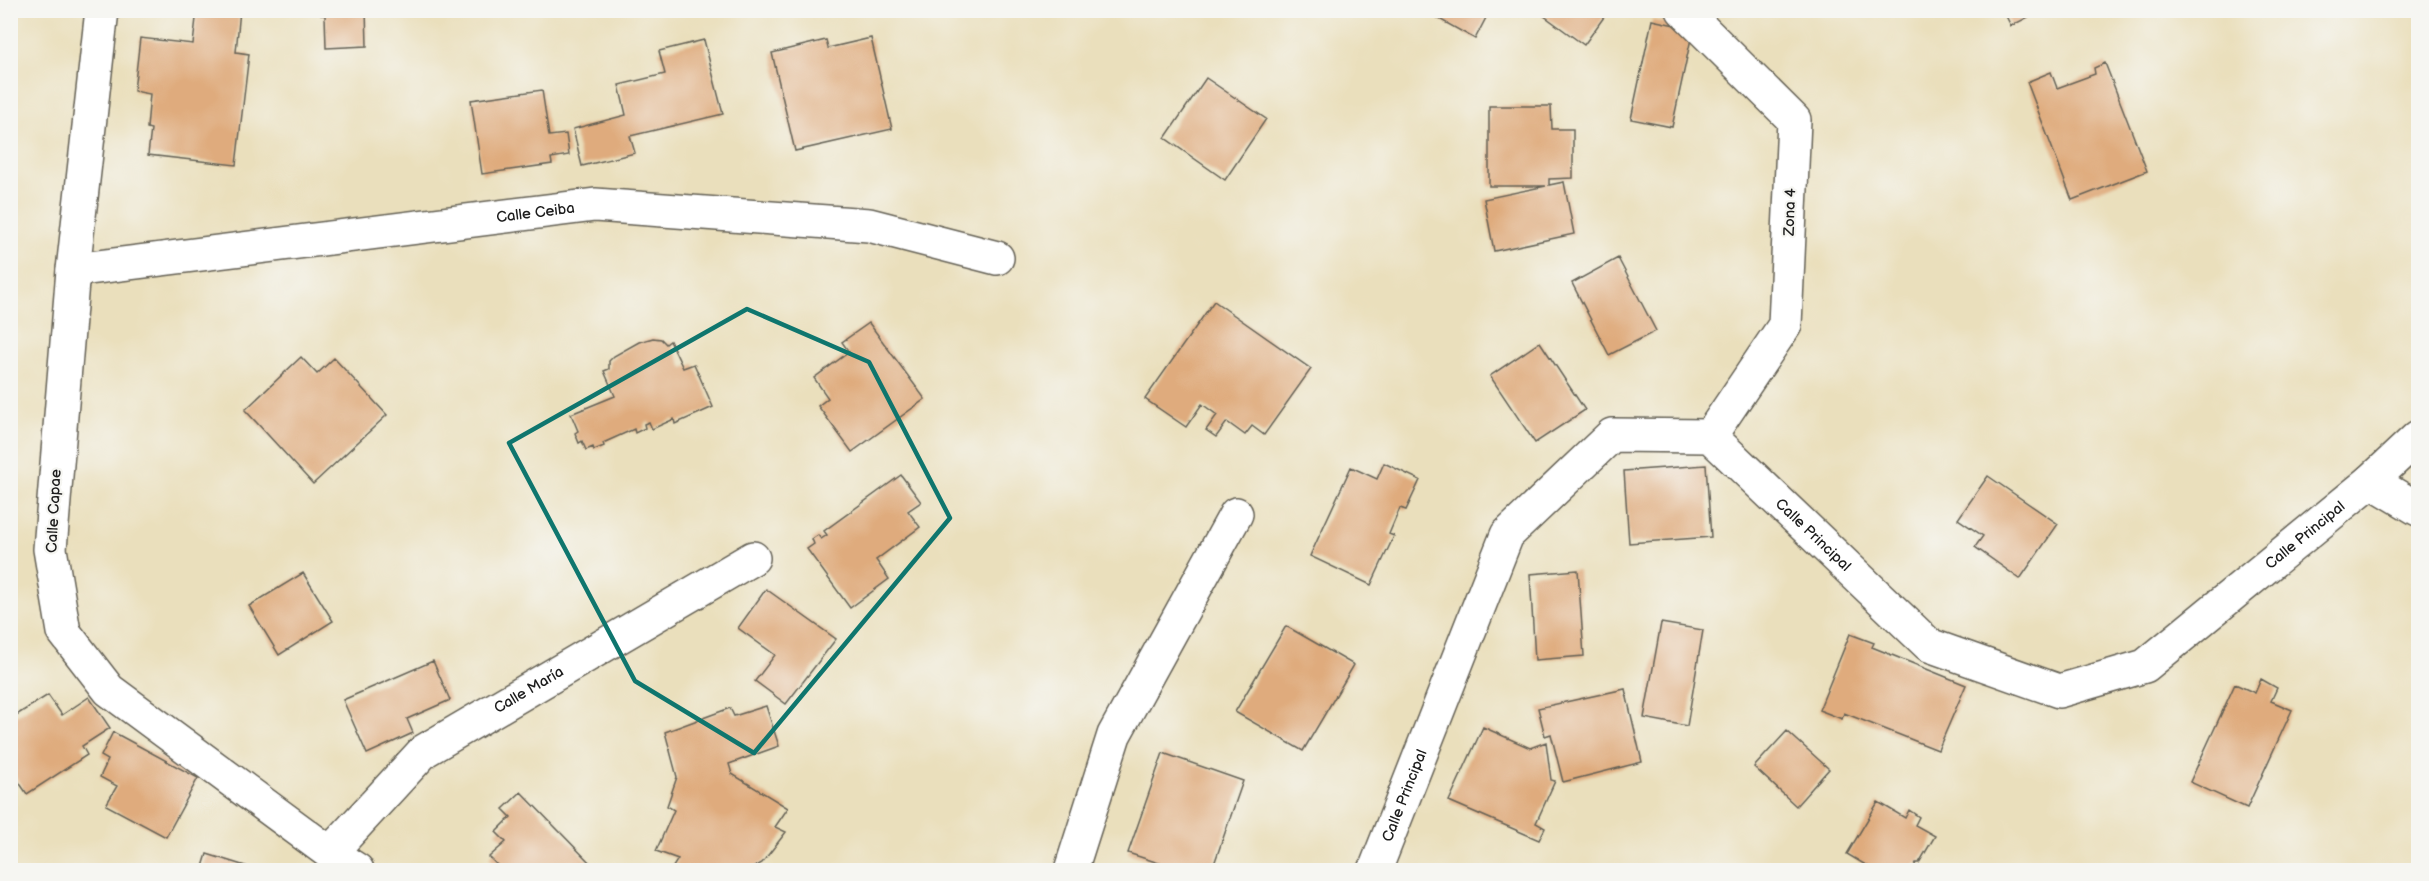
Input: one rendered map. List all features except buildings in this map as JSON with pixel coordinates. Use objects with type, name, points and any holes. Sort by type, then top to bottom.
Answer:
[{"type":"street","name":"Calle Capae","points":[[102,10],[73,270],[50,549],[64,632],[109,690],[330,853],[357,870]]},
{"type":"street","name":"Zona 4","points":[[1683,10],[1794,120],[1785,325],[1710,436]]},
{"type":"street","name":"Calle Ceiba","points":[[73,270],[595,205],[869,225],[997,258]]},
{"type":"street","name":"Calle Principal","points":[[1376,870],[1507,535],[1612,435],[1710,436],[1929,645],[2059,691],[2145,666],[2371,481],[2418,436]]},
{"type":"street","points":[[2371,481],[2418,509]]},
{"type":"street","points":[[1071,870],[1114,735],[1236,514]]},
{"type":"street","name":"Calle María","points":[[330,853],[424,751],[753,558]]},
{"type":"highlighted area","points":[[747,309],[869,362],[950,518],[754,753],[635,681],[509,443]]}]
